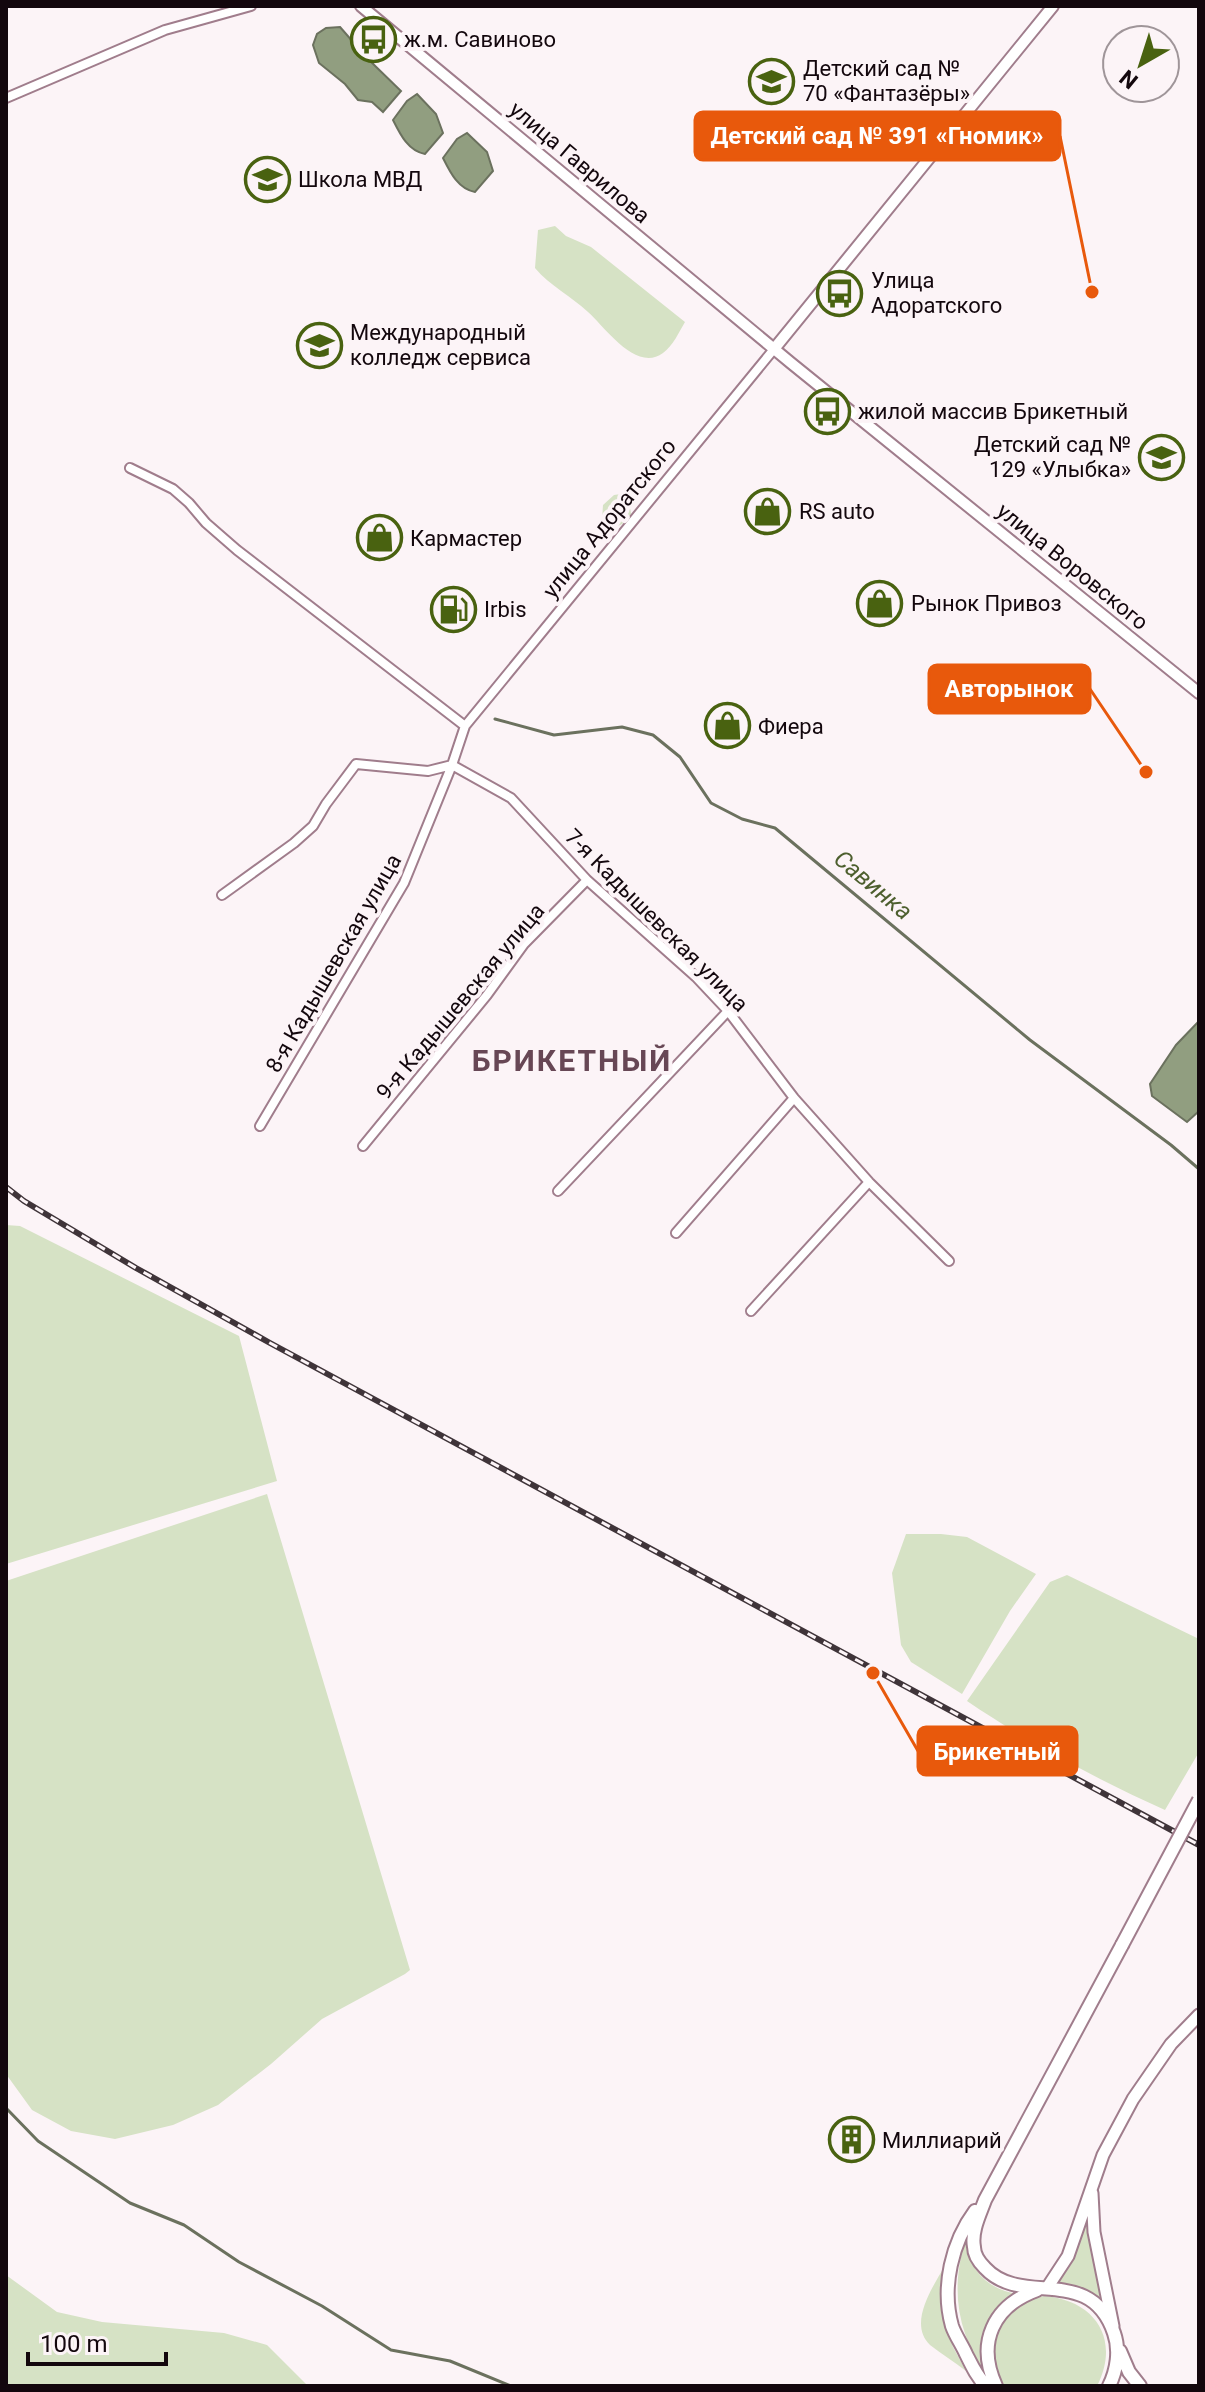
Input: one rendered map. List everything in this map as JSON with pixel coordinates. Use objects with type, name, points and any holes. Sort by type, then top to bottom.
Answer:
[{"type":"main road","points":[[1140,2386],[1129,2372],[1107,2317],[1087,2298],[1061,2288],[1000,2280],[989,2273],[973,2248],[975,2227],[985,2200],[1199,1800]]},
{"type":"main road","points":[[996,2386],[988,2365],[987,2345],[993,2325],[1004,2308],[1020,2296],[1043,2288],[1068,2256],[1103,2155],[1133,2099],[1171,2044],[1199,2015]]},
{"type":"main road","points":[[1091,2185],[1094,2232],[1115,2335],[1117,2362],[1109,2386]]},
{"type":"main road","points":[[985,2200],[972,2216],[953,2253],[949,2296],[952,2326],[978,2378],[986,2386]]},
{"type":"street","points":[[6,98],[165,30],[251,6]]},
{"type":"street","name":"улица Гаврилова","points":[[361,6],[774,349]]},
{"type":"street","name":"улица Адоратского","points":[[465,726],[1053,6]]},
{"type":"street","name":"улица Воровского","points":[[774,349],[1199,693]]},
{"type":"street","points":[[130,468],[173,489],[237,550],[465,726]]},
{"type":"street","name":"8-я Кадышевская улица","points":[[260,1126],[404,883],[465,726]]},
{"type":"street","points":[[222,895],[313,826],[356,764],[428,771],[452,765]]},
{"type":"street","name":"7-я Кадышевская улица","points":[[452,765],[511,798],[587,880],[696,977],[728,1011],[794,1098],[869,1182],[949,1261]]},
{"type":"street","name":"9-я Кадышевская улица","points":[[363,1146],[487,995],[524,944],[587,880]]},
{"type":"street","points":[[558,1191],[728,1011]]},
{"type":"street","points":[[676,1233],[794,1098]]},
{"type":"street","points":[[751,1311],[869,1182]]},
{"type":"shaded area","points":[[340,27],[401,91],[383,112],[372,102],[358,100],[345,84],[319,63],[313,45],[317,34],[326,28]]},
{"type":"shaded area","points":[[417,94],[436,114],[443,133],[425,154],[409,146],[393,120],[407,101]]},
{"type":"shaded area","points":[[467,133],[487,152],[493,171],[475,192],[459,184],[443,158],[457,139]]},
{"type":"shaded area","points":[[555,226],[566,236],[591,247],[685,322],[667,350],[653,358],[632,353],[535,268],[538,230]]},
{"type":"shaded area","points":[[614,495],[629,498],[631,514],[622,524],[611,525],[602,520],[603,505]]},
{"type":"shaded area","points":[[1199,1021],[1199,1111],[1187,1122],[1152,1096],[1150,1084],[1176,1045]]},
{"type":"shaded area","points":[[6,1225],[20,1226],[239,1336],[277,1481],[6,1564]]},
{"type":"shaded area","points":[[267,1494],[410,1970],[322,2019],[218,2105],[173,2125],[115,2139],[71,2131],[32,2110],[6,2074],[6,1581]]},
{"type":"shaded area","points":[[906,1534],[967,1537],[1036,1574],[1010,1611],[962,1694],[911,1662],[901,1645],[892,1573]]},
{"type":"shaded area","points":[[1067,1575],[1199,1639],[1199,1752],[1165,1810],[1063,1760],[967,1701],[1050,1582]]},
{"type":"shaded area","points":[[1085,2219],[1103,2305],[1082,2290],[1057,2282],[1072,2261]]},
{"type":"shaded area","points":[[965,2241],[971,2261],[982,2277],[998,2288],[1019,2294],[1003,2306],[987,2377],[969,2344],[960,2312],[958,2278]]},
{"type":"shaded area","points":[[946,2264],[947,2326],[953,2347],[966,2371],[930,2345],[921,2326],[925,2304]]},
{"type":"shaded area","points":[[6,2275],[57,2312],[102,2322],[224,2333],[267,2345],[308,2386],[6,2386]]},
{"type":"shaded area","points":[[1044,2296],[1077,2305],[1099,2325],[1106,2353],[1097,2386],[1004,2386],[994,2363],[999,2328],[1014,2309]]},
{"type":"waterway","name":"Савинка","points":[[495,719],[554,735],[622,727],[653,735],[680,757],[711,803],[742,819],[775,828],[1030,1040],[1199,1169]]},
{"type":"waterway","points":[[6,2108],[38,2141],[130,2203],[184,2225],[239,2262],[322,2306],[391,2350],[450,2361],[511,2386]]},
{"type":"railway","points":[[6,1187],[136,1268],[270,1343],[1199,1845]]},
{"type":"place","name":"ж.м. Савиново","points":[[373,39]]},
{"type":"place","name":"Детский сад № 70 «Фантазёры»","points":[[772,81]]},
{"type":"place","name":"Школа МВД","points":[[267,179]]},
{"type":"place","name":"Детский сад № 391 «Гномик»","points":[[1092,292]]},
{"type":"place","name":"Улица Адоратского","points":[[840,293]]},
{"type":"place","name":"Международный колледж сервиса","points":[[319,345]]},
{"type":"place","name":"жилой массив Брикетный","points":[[827,411]]},
{"type":"place","name":"Детский сад № 129 «Улыбка»","points":[[1162,457]]},
{"type":"place","name":"RS auto","points":[[768,511]]},
{"type":"place","name":"Кармастер","points":[[379,538]]},
{"type":"place","name":"Рынок Привоз","points":[[880,603]]},
{"type":"place","name":"Irbis","points":[[453,609]]},
{"type":"place","name":"Фиера","points":[[727,726]]},
{"type":"place","name":"Авторынок","points":[[1146,772]]},
{"type":"place","name":"Брикетный","points":[[873,1673]]},
{"type":"place","name":"Миллиарий","points":[[851,2140]]},
{"type":"district","name":"БРИКЕТНЫЙ","points":[[572,1061]]}]
